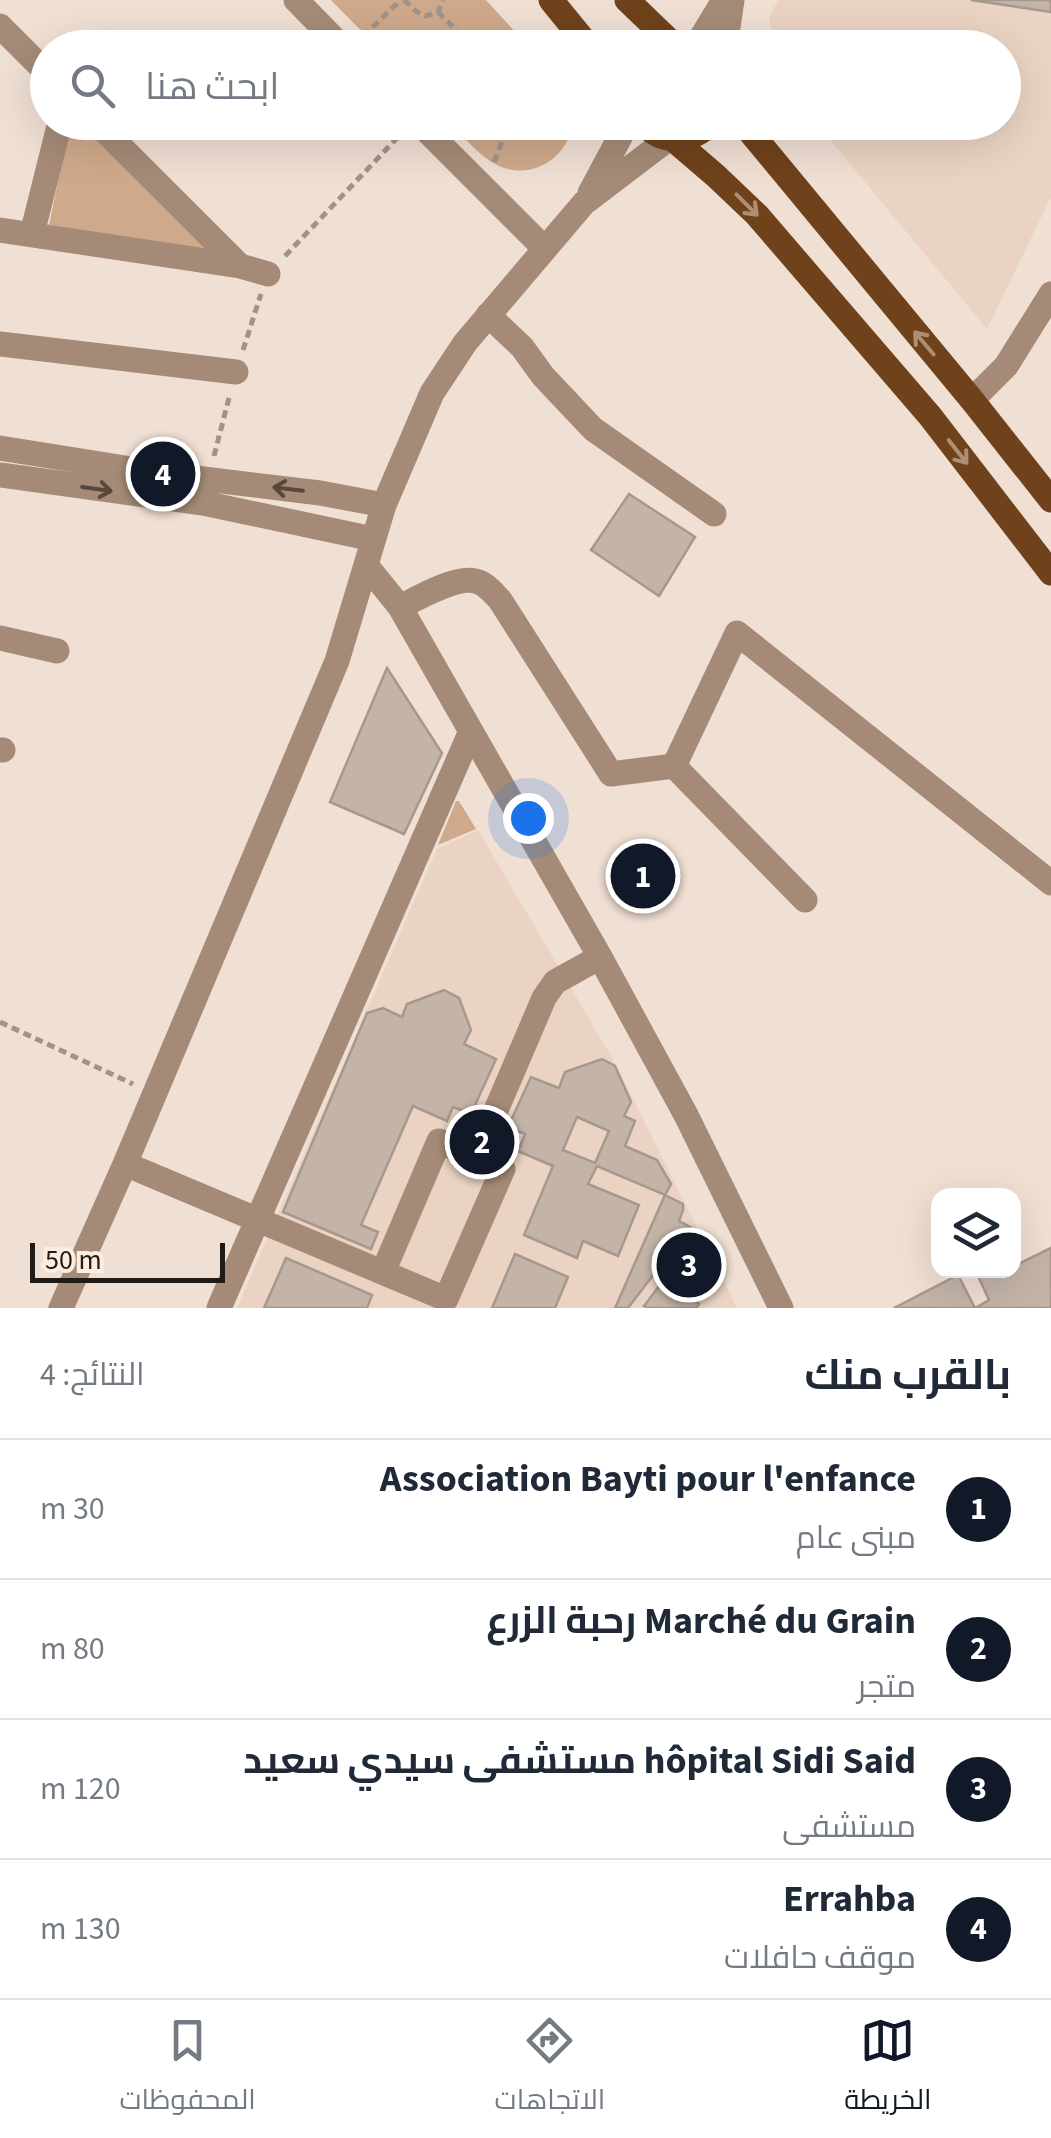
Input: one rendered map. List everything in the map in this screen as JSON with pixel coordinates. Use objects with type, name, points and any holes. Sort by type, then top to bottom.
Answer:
[{"type":"main road","points":[[550,0],[575,30]]},
{"type":"main road","points":[[627,0],[658,30]]},
{"type":"main road","points":[[671,140],[757,215],[930,416],[1051,573]]},
{"type":"main road","points":[[757,140],[1051,500]]},
{"type":"street","points":[[296,0],[325,30]]},
{"type":"street","points":[[705,30],[724,0]]},
{"type":"street","points":[[728,30],[732,0]]},
{"type":"street","points":[[0,26],[30,56]]},
{"type":"street","points":[[32,234],[56,140]]},
{"type":"street","points":[[114,140],[240,266]]},
{"type":"street","points":[[423,140],[477,181],[544,248]]},
{"type":"street","points":[[584,203],[618,140]]},
{"type":"street","points":[[61,1308],[126,1164],[337,661],[384,505],[432,393],[465,343],[584,203],[671,140]]},
{"type":"street","points":[[0,230],[240,266],[268,274]]},
{"type":"street","points":[[972,400],[1006,366],[1051,294]]},
{"type":"street","points":[[488,316],[522,347],[543,376],[593,429],[714,514]]},
{"type":"street","points":[[0,344],[236,372]]},
{"type":"street","points":[[0,448],[384,505]]},
{"type":"street","points":[[0,476],[203,503],[373,539]]},
{"type":"street","points":[[366,566],[400,606],[600,957],[686,1115],[781,1308]]},
{"type":"street","points":[[400,606],[460,580],[474,580],[486,586],[500,600],[611,774],[674,766]]},
{"type":"street","points":[[674,766],[738,632],[1051,883]]},
{"type":"street","points":[[0,638],[56,652]]},
{"type":"street","points":[[219,1308],[471,731]]},
{"type":"street","points":[[674,766],[805,900]]},
{"type":"street","points":[[476,1157],[544,998],[555,982],[600,957]]},
{"type":"street","points":[[126,1164],[446,1300],[503,1168],[439,1142],[383,1272]]},
{"type":"path","points":[[370,30],[403,0],[430,16],[438,12],[443,0]]},
{"type":"path","points":[[438,12],[456,30]]},
{"type":"path","points":[[208,479],[236,372],[268,274],[397,140]]},
{"type":"path","points":[[477,181],[493,164],[503,140]]},
{"type":"path","points":[[0,1022],[154,1094]]},
{"type":"shaded area","points":[[331,0],[486,0],[513,30],[360,30]]},
{"type":"shaded area","points":[[778,0],[1051,0],[1051,197],[987,329],[830,140],[1021,140],[1021,30],[772,30],[769,19]]},
{"type":"shaded area","points":[[66,140],[103,140],[211,249],[203,254],[49,225]]},
{"type":"shaded area","points":[[467,140],[568,140],[546,164],[523,171],[497,165]]},
{"type":"shaded area","points":[[456,801],[476,829],[438,845]]},
{"type":"shaded area","points":[[478,830],[614,1061],[737,1308],[237,1308],[437,849]]},
{"type":"building","points":[[971,0],[1051,0],[1051,12]]},
{"type":"building","points":[[629,494],[695,537],[659,596],[591,550]]},
{"type":"building","points":[[387,668],[442,753],[404,834],[330,802]]},
{"type":"building","points":[[444,990],[459,998],[471,1030],[464,1044],[496,1059],[471,1114],[453,1107],[447,1121],[413,1106],[361,1225],[378,1232],[371,1249],[283,1212],[367,1013],[383,1008],[402,1017],[407,1004]]},
{"type":"building","points":[[602,1059],[615,1066],[631,1102],[624,1116],[635,1121],[625,1146],[657,1160],[671,1184],[665,1195],[597,1166],[588,1184],[639,1205],[618,1256],[583,1241],[577,1258],[524,1235],[553,1166],[518,1151],[525,1134],[508,1127],[531,1077],[559,1088],[565,1072]],"holes":[[[577,1117],[609,1131],[595,1163],[563,1150]]]},
{"type":"building","points":[[665,1195],[683,1204],[679,1221],[690,1227],[628,1308],[615,1308]]},
{"type":"building","points":[[1051,1248],[1051,1308],[975,1308],[989,1300],[979,1278],[1021,1278],[1021,1263]]},
{"type":"building","points":[[515,1254],[568,1277],[555,1308],[492,1308]]},
{"type":"building","points":[[286,1258],[372,1295],[367,1308],[264,1308]]},
{"type":"building","points":[[666,1277],[699,1304],[696,1308],[644,1306]]},
{"type":"building","points":[[952,1278],[960,1278],[975,1308],[894,1308]]},
{"type":"place","name":"Errahba","points":[[163,474]]},
{"type":"place","name":"Association Bayti pour l'enfance","points":[[643,876]]},
{"type":"place","name":"Marché du Grain رحبة الزرع","points":[[482,1142]]},
{"type":"place","name":"hôpital Sidi Said مستشفى سيدي سعيد","points":[[689,1265]]}]
